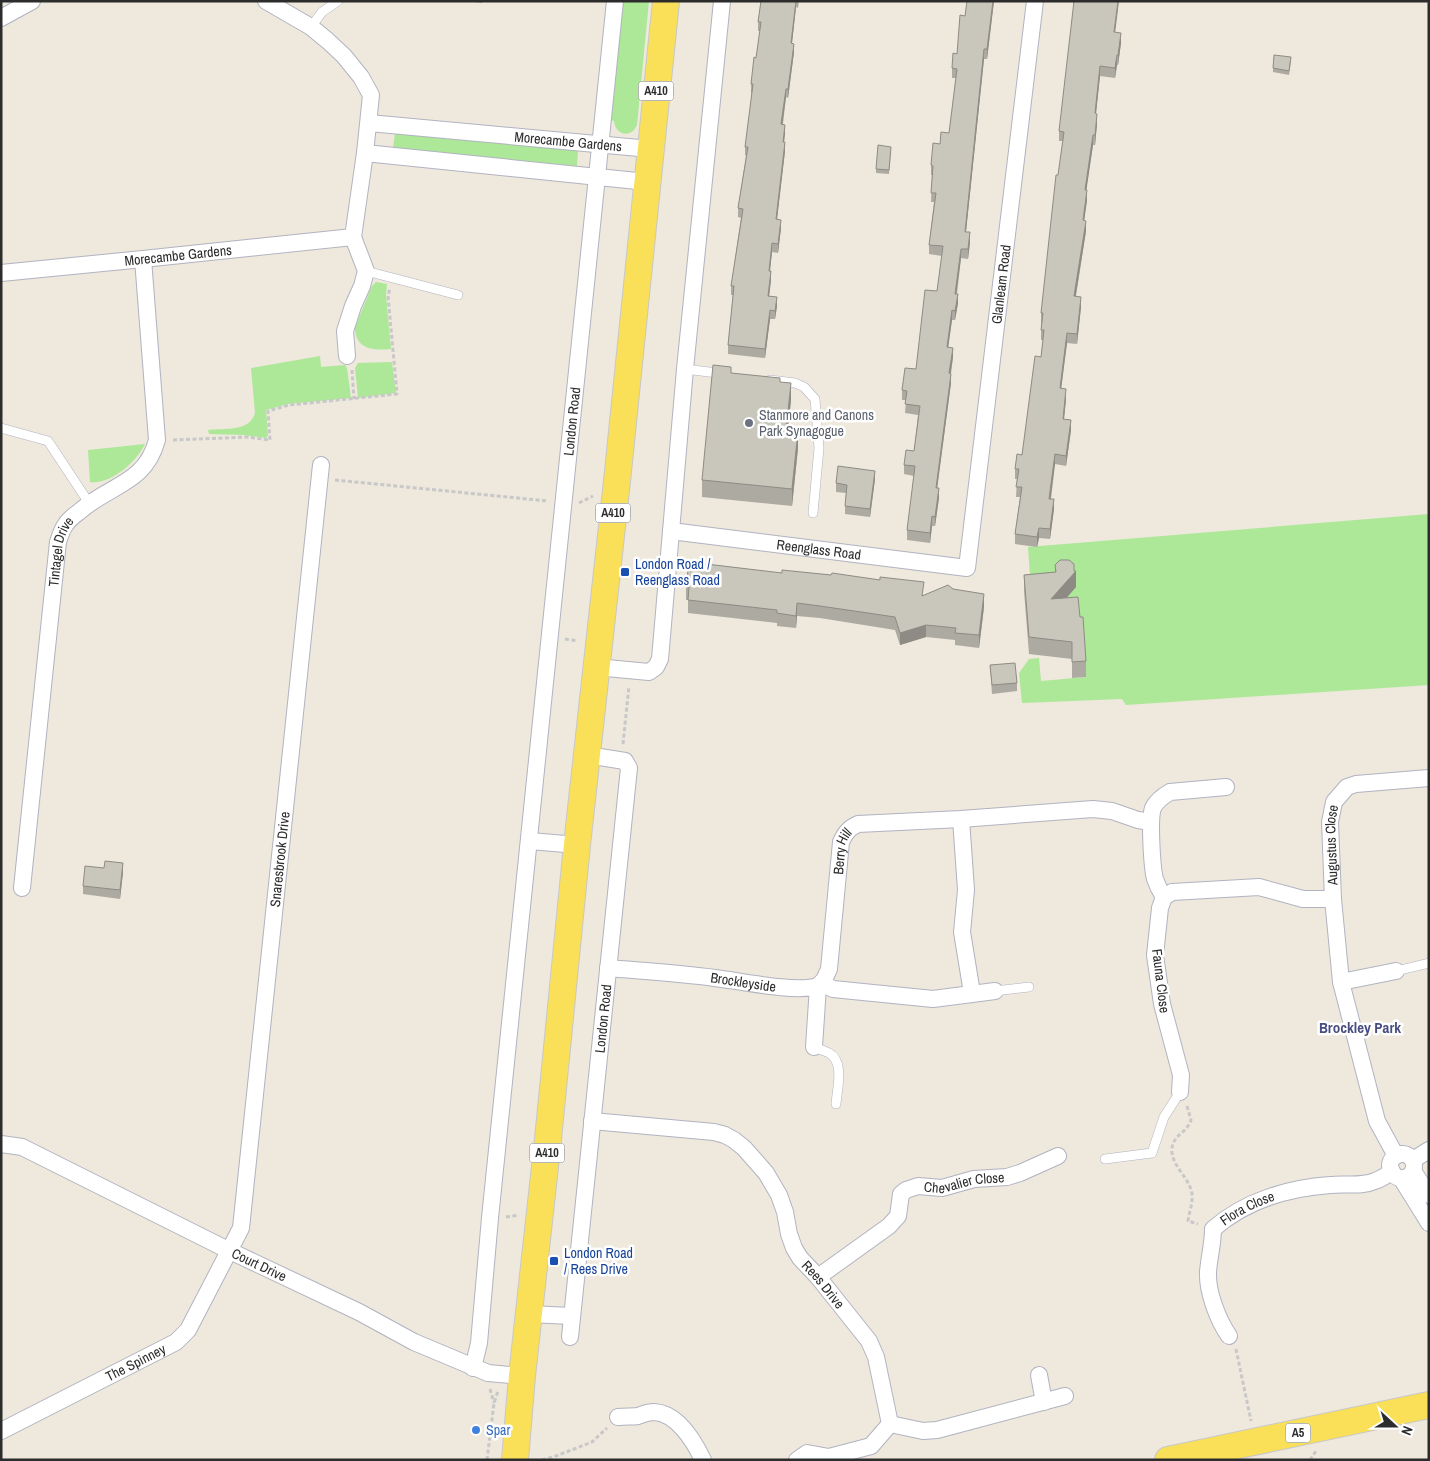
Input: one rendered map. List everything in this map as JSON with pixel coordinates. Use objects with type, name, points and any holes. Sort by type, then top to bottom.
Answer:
[{"type":"main road","name":"A410","points":[[514,1460],[666,1]]},
{"type":"main road","name":"A5","points":[[1172,1459],[1429,1405]]},
{"type":"street","points":[[1,18],[32,1]]},
{"type":"street","points":[[266,1],[311,27],[344,56],[371,95],[353,237],[366,271],[347,322],[345,332],[347,356]]},
{"type":"street","name":"London Road","points":[[473,1368],[479,1343],[490,1218],[616,1]]},
{"type":"street","points":[[597,655],[631,670],[649,672],[656,668],[660,659],[685,369],[722,1]]},
{"type":"street","name":"Glanleam Road","points":[[967,568],[1035,1]]},
{"type":"street","name":"Morecambe Gardens","points":[[368,123],[650,149]]},
{"type":"street","points":[[365,154],[647,182]]},
{"type":"street","name":"Morecambe Gardens","points":[[1,272],[353,237]]},
{"type":"street","name":"Tintagel Drive","points":[[22,888],[58,542],[66,524],[89,503],[139,474],[151,458],[157,440],[143,259]]},
{"type":"street","name":"Snaresbrook Drive","points":[[230,1251],[241,1228],[321,472]]},
{"type":"street","name":"Reenglass Road","points":[[671,531],[967,568]]},
{"type":"street","points":[[587,755],[621,760]]},
{"type":"street","name":"London Road","points":[[570,1337],[629,768],[625,761],[621,760]]},
{"type":"street","name":"Augustus Close","points":[[1403,1167],[1377,1121],[1341,982],[1333,899],[1330,822],[1334,802],[1347,787],[1356,784],[1429,778]]},
{"type":"street","points":[[1226,787],[1170,792],[1157,802],[1153,809],[1151,822],[1154,877],[1164,896],[1172,892],[1259,887],[1303,899],[1333,899]]},
{"type":"street","name":"Berry Hill","points":[[820,984],[829,969],[841,842],[847,831],[858,824],[961,819],[1093,809],[1112,811],[1138,820],[1151,822]]},
{"type":"street","points":[[961,819],[966,890],[962,932],[972,993],[995,991]]},
{"type":"street","points":[[530,841],[577,845]]},
{"type":"street","name":"Fauna Close","points":[[1164,896],[1160,908],[1155,955],[1162,1004],[1181,1076],[1180,1092]]},
{"type":"street","name":"Brockleyside","points":[[608,968],[713,978],[766,986],[808,988],[820,984],[833,989],[933,999],[972,993]]},
{"type":"street","points":[[1341,982],[1396,971]]},
{"type":"street","points":[[814,1048],[820,984]]},
{"type":"street","name":"Rees Drive","points":[[592,1121],[714,1132],[725,1135],[744,1148],[766,1173],[779,1194],[794,1248],[800,1258],[818,1277],[869,1341],[876,1357],[890,1424]]},
{"type":"street","name":"Court Drive","points":[[1,1144],[22,1147],[230,1251],[359,1312],[414,1342],[488,1373],[522,1376]]},
{"type":"street","name":"Flora Close","points":[[1229,1336],[1221,1324],[1209,1287],[1208,1273],[1213,1229],[1225,1219],[1272,1196],[1308,1187],[1332,1184],[1362,1185],[1375,1181],[1403,1167],[1429,1150]]},
{"type":"street","name":"Chevalier Close","points":[[818,1277],[889,1226],[898,1216],[901,1194],[906,1190],[918,1186],[942,1188],[974,1179],[1007,1177],[1058,1156]]},
{"type":"street","points":[[1403,1167],[1429,1195]]},
{"type":"street","points":[[1403,1167],[1429,1223]]},
{"type":"street","name":"The Spinney","points":[[1,1431],[176,1342],[188,1330],[230,1251]]},
{"type":"street","points":[[529,1314],[572,1316]]},
{"type":"street","points":[[1039,1375],[1044,1402]]},
{"type":"street","points":[[797,1460],[807,1453],[828,1457],[871,1446],[890,1424],[923,1431],[937,1430],[1065,1396]]},
{"type":"street","points":[[618,1417],[638,1416],[656,1412],[666,1415],[685,1431],[697,1447],[703,1460]]},
{"type":"lane","points":[[311,27],[322,12],[338,1]]},
{"type":"lane","points":[[366,271],[392,276],[458,295]]},
{"type":"lane","points":[[685,369],[736,376]]},
{"type":"lane","points":[[766,379],[795,383],[804,387],[815,399],[819,448],[813,513]]},
{"type":"lane","points":[[1,428],[48,441],[89,503]]},
{"type":"lane","points":[[1396,971],[1429,963]]},
{"type":"lane","points":[[995,991],[1029,987]]},
{"type":"lane","points":[[814,1048],[830,1054],[836,1059],[839,1068],[836,1104]]},
{"type":"lane","points":[[1105,1159],[1152,1153],[1164,1117],[1180,1092]]},
{"type":"path","points":[[157,440],[247,437],[270,440],[268,411],[289,405],[398,394],[388,296],[392,276]]},
{"type":"path","points":[[347,356],[352,368],[354,399]]},
{"type":"path","points":[[321,472],[564,502],[581,503],[600,492]]},
{"type":"path","points":[[550,638],[597,655]]},
{"type":"path","points":[[621,760],[631,670]]},
{"type":"path","points":[[1180,1092],[1190,1112],[1191,1120],[1185,1131],[1177,1136],[1172,1155],[1192,1192],[1188,1221],[1213,1229]]},
{"type":"path","points":[[490,1218],[528,1215]]},
{"type":"path","points":[[1229,1336],[1235,1344],[1255,1442]]},
{"type":"path","points":[[487,1460],[494,1403],[499,1388]]},
{"type":"path","points":[[542,1460],[592,1442],[618,1417]]},
{"type":"green space","points":[[621,1],[649,1],[637,125],[627,134],[617,130],[614,121],[609,120]]},
{"type":"green space","points":[[395,133],[578,151],[577,166],[393,148]]},
{"type":"green space","points":[[376,282],[387,284],[386,295],[391,349],[372,349],[366,347],[358,340],[356,334],[355,327],[372,286]]},
{"type":"green space","points":[[320,356],[321,367],[345,365],[351,398],[288,404],[266,410],[268,435],[266,438],[209,434],[208,430],[236,428],[248,423],[252,419],[255,413],[251,368]]},
{"type":"green space","points":[[392,362],[396,393],[358,398],[355,368],[358,363]]},
{"type":"green space","points":[[145,444],[136,458],[115,476],[98,482],[90,482],[88,450]]},
{"type":"green space","points":[[1429,514],[1429,685],[1126,705],[1122,699],[1022,703],[1019,673],[1029,659],[1039,658],[1041,681],[1086,677],[1061,595],[1069,595],[1074,589],[1074,580],[1031,591],[1028,547]]},
{"type":"building","points":[[761,1],[796,1],[791,43],[794,44],[781,124],[785,125],[783,142],[785,142],[776,219],[781,220],[778,244],[772,243],[769,271],[771,271],[768,296],[777,297],[775,311],[770,310],[765,349],[728,345],[734,286],[731,286],[743,209],[738,208],[748,147],[745,147],[753,84],[751,84],[754,57],[756,58],[761,22],[758,22]]},
{"type":"building","points":[[967,1],[993,1],[987,49],[984,49],[965,232],[970,232],[968,249],[961,249],[955,294],[958,294],[955,311],[952,310],[947,347],[953,348],[949,373],[951,374],[936,488],[939,488],[935,517],[932,516],[930,533],[907,530],[915,466],[904,465],[906,450],[914,451],[920,406],[905,404],[907,391],[902,390],[905,368],[916,369],[925,290],[937,291],[943,246],[929,245],[936,193],[931,193],[933,143],[940,144],[941,132],[949,133],[957,69],[952,68],[953,53],[957,54],[960,15],[965,16]]},
{"type":"building","points":[[1074,1],[1118,1],[1114,32],[1121,33],[1115,68],[1100,66],[1095,113],[1097,114],[1095,135],[1093,135],[1085,190],[1087,190],[1083,220],[1086,221],[1074,296],[1081,297],[1077,334],[1067,333],[1060,388],[1066,389],[1063,419],[1071,420],[1066,456],[1055,454],[1049,499],[1054,499],[1050,529],[1039,528],[1037,537],[1015,534],[1022,487],[1016,487],[1019,469],[1015,469],[1017,454],[1022,455],[1035,356],[1041,357],[1044,330],[1041,330],[1043,313],[1041,313],[1056,175],[1058,175],[1064,132],[1059,131]]},
{"type":"building","points":[[1274,55],[1291,57],[1289,71],[1273,68]]},
{"type":"building","points":[[878,145],[891,147],[889,170],[876,169]]},
{"type":"building","name":"Stanmore and Canons Park Synagogue","points":[[713,365],[731,367],[731,373],[780,378],[780,382],[791,383],[786,430],[798,431],[792,489],[702,480]]},
{"type":"building","points":[[838,466],[875,471],[870,509],[845,506],[847,485],[836,483]]},
{"type":"building","points":[[1060,560],[1069,560],[1074,564],[1074,571],[1076,571],[1051,599],[1078,597],[1080,617],[1083,617],[1086,661],[1072,662],[1072,642],[1029,637],[1024,575],[1056,572],[1055,565]]},
{"type":"building","points":[[689,562],[782,573],[782,570],[831,575],[832,573],[880,580],[880,577],[924,582],[922,596],[948,585],[953,589],[984,594],[979,635],[955,633],[956,628],[926,625],[900,633],[895,617],[797,603],[796,616],[777,613],[777,610],[688,600],[689,587],[686,587]]},
{"type":"building","points":[[1015,663],[1017,683],[992,685],[990,665]]},
{"type":"building","points":[[105,861],[123,863],[120,890],[83,886],[85,866],[104,868]]},
{"type":"place","name":"Stanmore and Canons Park Synagogue","points":[[749,423]]},
{"type":"place","name":"London Road / Reenglass Road","points":[[625,572]]},
{"type":"place","name":"London Road / Rees Drive","points":[[554,1261]]},
{"type":"place","name":"Spar","points":[[476,1430]]},
{"type":"district","name":"Brockley Park","points":[[1360,1027]]}]
